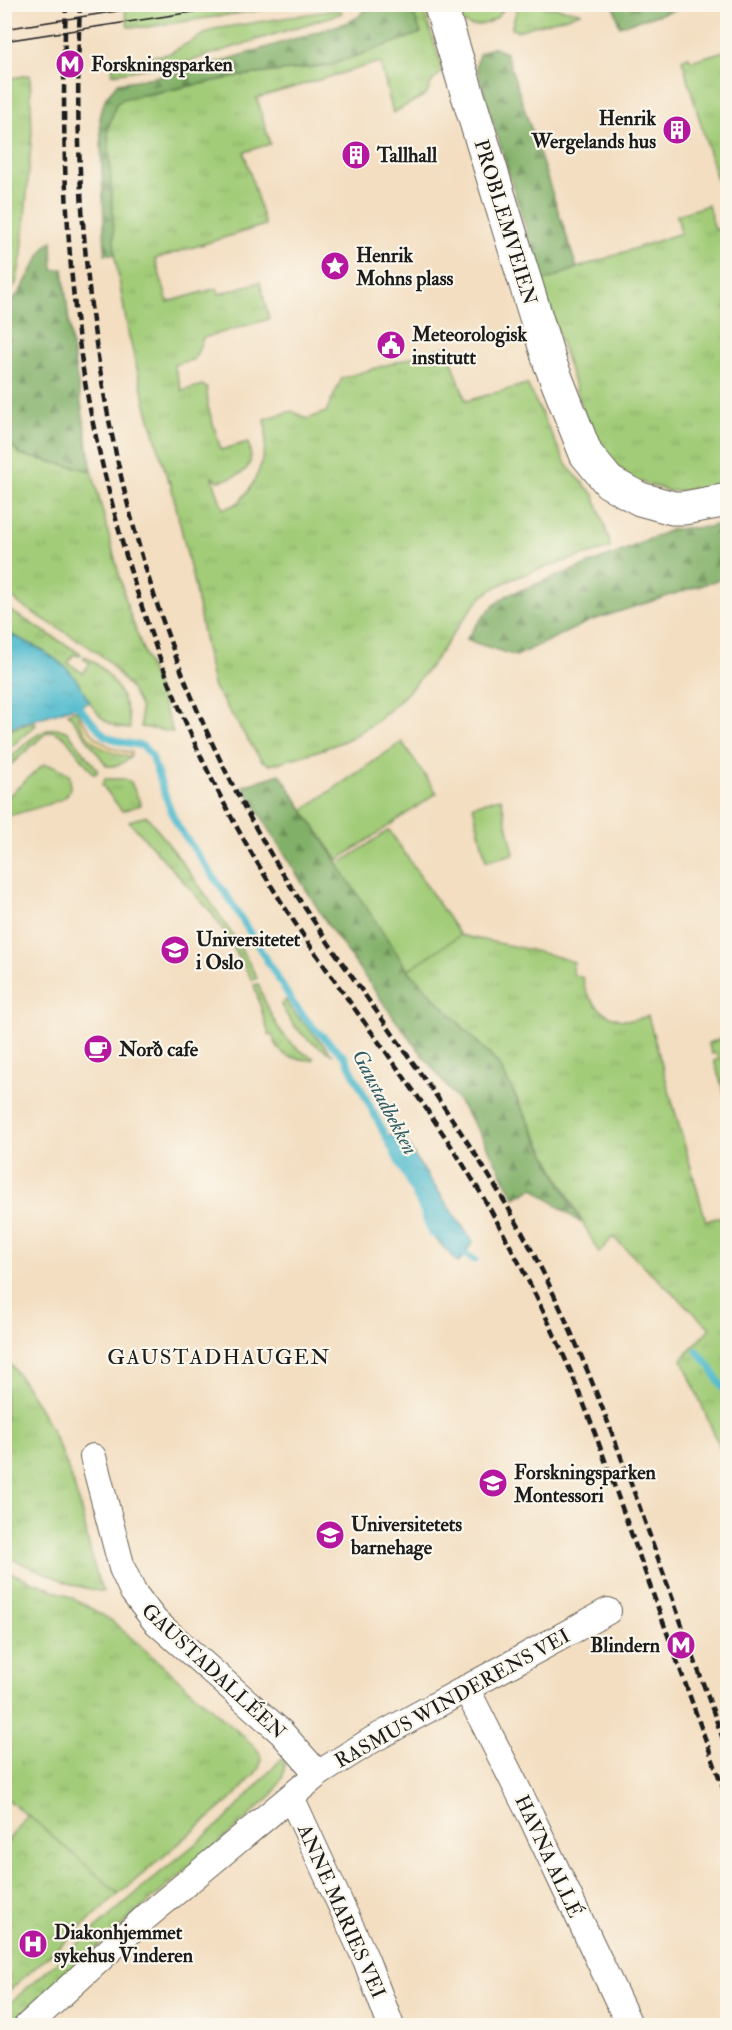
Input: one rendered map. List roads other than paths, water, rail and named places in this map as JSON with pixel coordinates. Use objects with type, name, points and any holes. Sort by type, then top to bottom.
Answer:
[{"type":"street","name":"PROBLEMVEIEN","points":[[440,4],[550,363],[586,454],[609,482],[640,500],[673,508],[684,508],[728,500]]},
{"type":"street","name":"GAUSTADALLÉEN","points":[[93,1458],[122,1568],[133,1592],[155,1621],[281,1732],[318,1774]]},
{"type":"street","name":"RASMUS WINDERENS VEI","points":[[27,2025],[147,1916],[318,1774],[372,1740],[608,1611]]},
{"type":"street","name":"HAVNA ALLÉ","points":[[466,1688],[531,1816],[630,2025]]},
{"type":"street","name":"ANNE MARIES VEI","points":[[291,1797],[366,1960],[391,2025]]},
{"type":"water","points":[[5,632],[58,661],[75,677],[90,702],[5,729]]},
{"type":"water","points":[[400,1131],[418,1162],[473,1242],[458,1263],[431,1233],[421,1206],[386,1138]]},
{"type":"waterway","name":"Gaustadbekken","points":[[78,706],[105,736],[143,746],[151,755],[179,828],[228,897],[293,1003],[312,1026],[345,1057],[434,1235]]},
{"type":"waterway","name":"Gaustadbekken","points":[[459,1251],[475,1260]]},
{"type":"waterway","name":"Gaustadbekken","points":[[697,1351],[709,1365],[728,1397]]},
{"type":"tram line","points":[[4,29],[162,4]]},
{"type":"tram line","points":[[4,41],[245,4]]},
{"type":"railway","points":[[66,4],[64,97],[66,190],[72,283],[84,376],[96,437],[121,538],[166,674],[203,761],[247,846],[329,973],[448,1141],[501,1229],[537,1298],[570,1370],[596,1435],[728,1802]]},
{"type":"railway","points":[[80,4],[78,119],[84,233],[97,347],[117,460],[146,570],[184,678],[231,782],[288,882],[444,1107],[503,1199],[530,1247],[590,1377],[728,1753]]},
{"type":"place","name":"Forskningsparken","points":[[70,64]]},
{"type":"place","name":"Henrik Wergelands hus","points":[[677,130]]},
{"type":"place","name":"Tallhall","points":[[356,155]]},
{"type":"place","name":"Henrik Mohns plass","points":[[335,266]]},
{"type":"place","name":"Meteorologisk institutt","points":[[391,345]]},
{"type":"place","name":"Universitetet i Oslo","points":[[175,950]]},
{"type":"place","name":"Norð cafe","points":[[98,1049]]},
{"type":"place","name":"Forskningsparken Montessori","points":[[493,1483]]},
{"type":"place","name":"Universitetets barnehage","points":[[330,1535]]},
{"type":"place","name":"Blindern","points":[[681,1645]]},
{"type":"place","name":"Diakonhjemmet sykehus Vinderen","points":[[33,1944]]},
{"type":"district","name":"GAUSTADHAUGEN","points":[[219,1357]]}]
